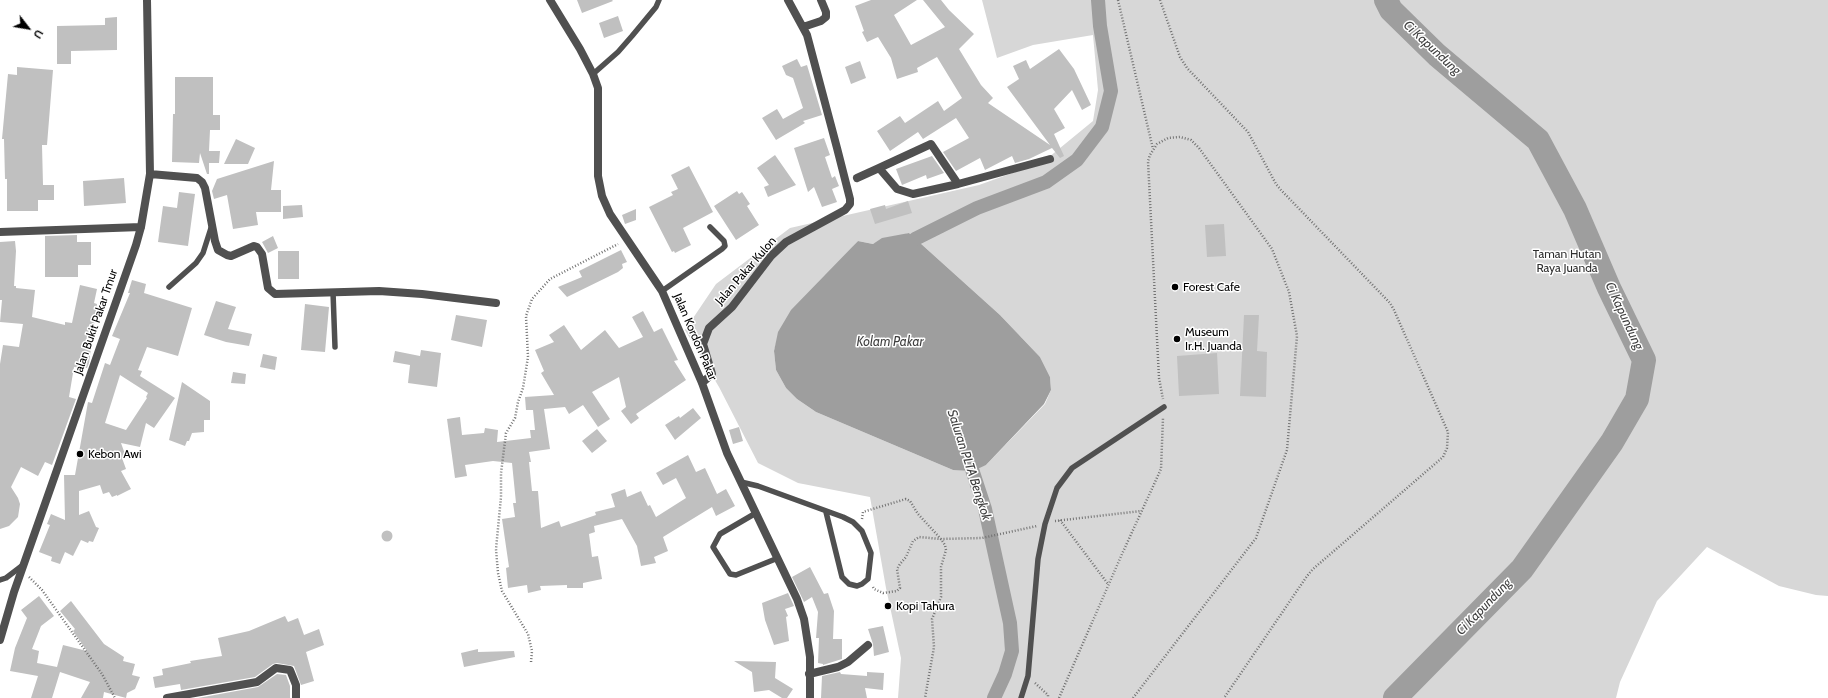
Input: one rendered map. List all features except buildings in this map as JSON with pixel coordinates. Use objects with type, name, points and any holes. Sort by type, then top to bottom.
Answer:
[{"type":"street","name":"Jalan Bukit Pakar Tmur","points":[[0,640],[23,567],[141,227],[150,174],[147,0]]},
{"type":"street","name":"Jalan Kordon Pakar","points":[[550,0],[593,74],[598,88],[600,182],[602,196],[610,214],[662,291],[702,383],[727,453],[797,599],[804,619],[810,657],[809,696]]},
{"type":"street","points":[[788,0],[805,31],[826,17],[826,12],[821,0]]},
{"type":"street","name":"Jalan Pakar Kulon","points":[[702,383],[712,374],[703,344],[710,328],[732,307],[771,256],[786,242],[845,210],[850,204],[838,148],[805,31]]},
{"type":"street","points":[[857,178],[931,144],[958,184]]},
{"type":"street","points":[[879,168],[897,189],[912,194],[958,184],[1050,159]]},
{"type":"street","points":[[150,174],[197,178],[202,182],[205,188],[215,240],[221,252],[231,256],[254,246],[261,250],[268,288],[275,294],[386,292],[496,303]]},
{"type":"street","points":[[0,232],[141,227]]},
{"type":"street","points":[[809,674],[838,667],[848,662],[868,645]]},
{"type":"street","points":[[167,698],[257,682],[276,668],[290,670],[296,685],[296,698]]},
{"type":"lane","points":[[593,74],[618,52],[656,7],[659,0]]},
{"type":"lane","points":[[169,287],[196,263],[203,253],[212,226]]},
{"type":"lane","points":[[662,291],[725,246],[724,241],[710,228]]},
{"type":"lane","points":[[333,292],[335,347]]},
{"type":"lane","points":[[1021,698],[1028,676],[1038,559],[1045,524],[1057,488],[1072,468],[1164,407]]},
{"type":"lane","points":[[742,482],[826,512],[853,522],[862,531],[871,553],[868,580],[857,586],[849,584],[842,577],[826,512]]},
{"type":"lane","points":[[756,513],[720,534],[713,547],[730,574],[736,575],[778,558]]},
{"type":"lane","points":[[0,580],[6,578],[23,567]]},
{"type":"path","points":[[1118,0],[1153,149]]},
{"type":"path","points":[[1160,0],[1180,57],[1186,68],[1248,132],[1276,184],[1281,190],[1394,310],[1448,432],[1447,448],[1443,457],[1310,572],[1224,698]]},
{"type":"path","points":[[1059,698],[1108,584],[1161,470],[1164,407],[1159,378],[1148,161],[1153,149],[1163,140],[1174,137],[1191,140],[1200,148],[1272,249],[1288,292],[1297,336],[1287,450],[1256,538],[1134,698]]},
{"type":"path","points":[[531,662],[532,651],[528,634],[502,591],[498,573],[496,550],[502,497],[501,474],[506,434],[515,418],[527,365],[528,349],[526,316],[532,299],[550,279],[627,238]]},
{"type":"path","points":[[862,531],[863,512],[906,499],[910,501],[925,523],[941,539],[946,550],[941,566],[941,597],[932,619],[934,647],[925,698]]},
{"type":"path","points":[[868,580],[874,589],[883,593],[897,591],[900,588],[900,585],[897,569],[906,557],[913,541],[919,537],[941,539],[982,538],[1007,534],[1060,519],[1142,511]]},
{"type":"path","points":[[1060,519],[1108,584]]},
{"type":"path","points":[[23,567],[42,590],[102,674],[115,698]]},
{"type":"path","points":[[1028,676],[1048,695],[1048,698]]},
{"type":"green space","name":"Taman Hutan Raya Juanda","points":[[982,0],[1828,0],[1828,596],[1816,595],[1779,586],[1707,547],[1657,601],[1620,682],[1616,698],[898,698],[901,658],[886,588],[870,497],[798,483],[758,463],[719,387],[685,330],[716,284],[790,228],[979,185],[1043,162],[1093,121],[1098,90],[1093,35],[1033,45],[997,58]],"holes":[[[909,233],[1000,315],[1040,357],[1050,377],[1051,390],[1045,404],[986,465],[953,470],[816,412],[797,399],[786,388],[776,370],[774,351],[779,332],[858,241],[873,244]]]},
{"type":"water","name":"Kolam Pakar","points":[[909,233],[1000,315],[1040,357],[1050,377],[1051,390],[1044,404],[986,465],[973,471],[953,470],[816,412],[797,399],[786,388],[776,370],[774,351],[778,332],[791,310],[858,241],[873,244],[882,238]]},
{"type":"waterway","points":[[915,239],[977,208],[1046,182],[1077,160],[1102,127],[1111,91],[1100,26],[1098,0]]},
{"type":"waterway","name":"Ci Kapundung","points":[[1386,0],[1391,10],[1437,55],[1538,140],[1575,209],[1609,288],[1644,360],[1637,399],[1612,442],[1522,569],[1395,698]]},
{"type":"waterway","name":"Saluran PLTA Bengkok","points":[[967,454],[985,509],[1010,623],[1012,651],[1005,674],[994,698]]},
{"type":"place","name":"Forest Cafe","points":[[1175,287]]},
{"type":"place","name":"Museum Ir.H. Juanda","points":[[1177,339]]},
{"type":"place","name":"Kebon Awi","points":[[80,454]]},
{"type":"place","name":"Kopi Tahura","points":[[888,606]]}]
